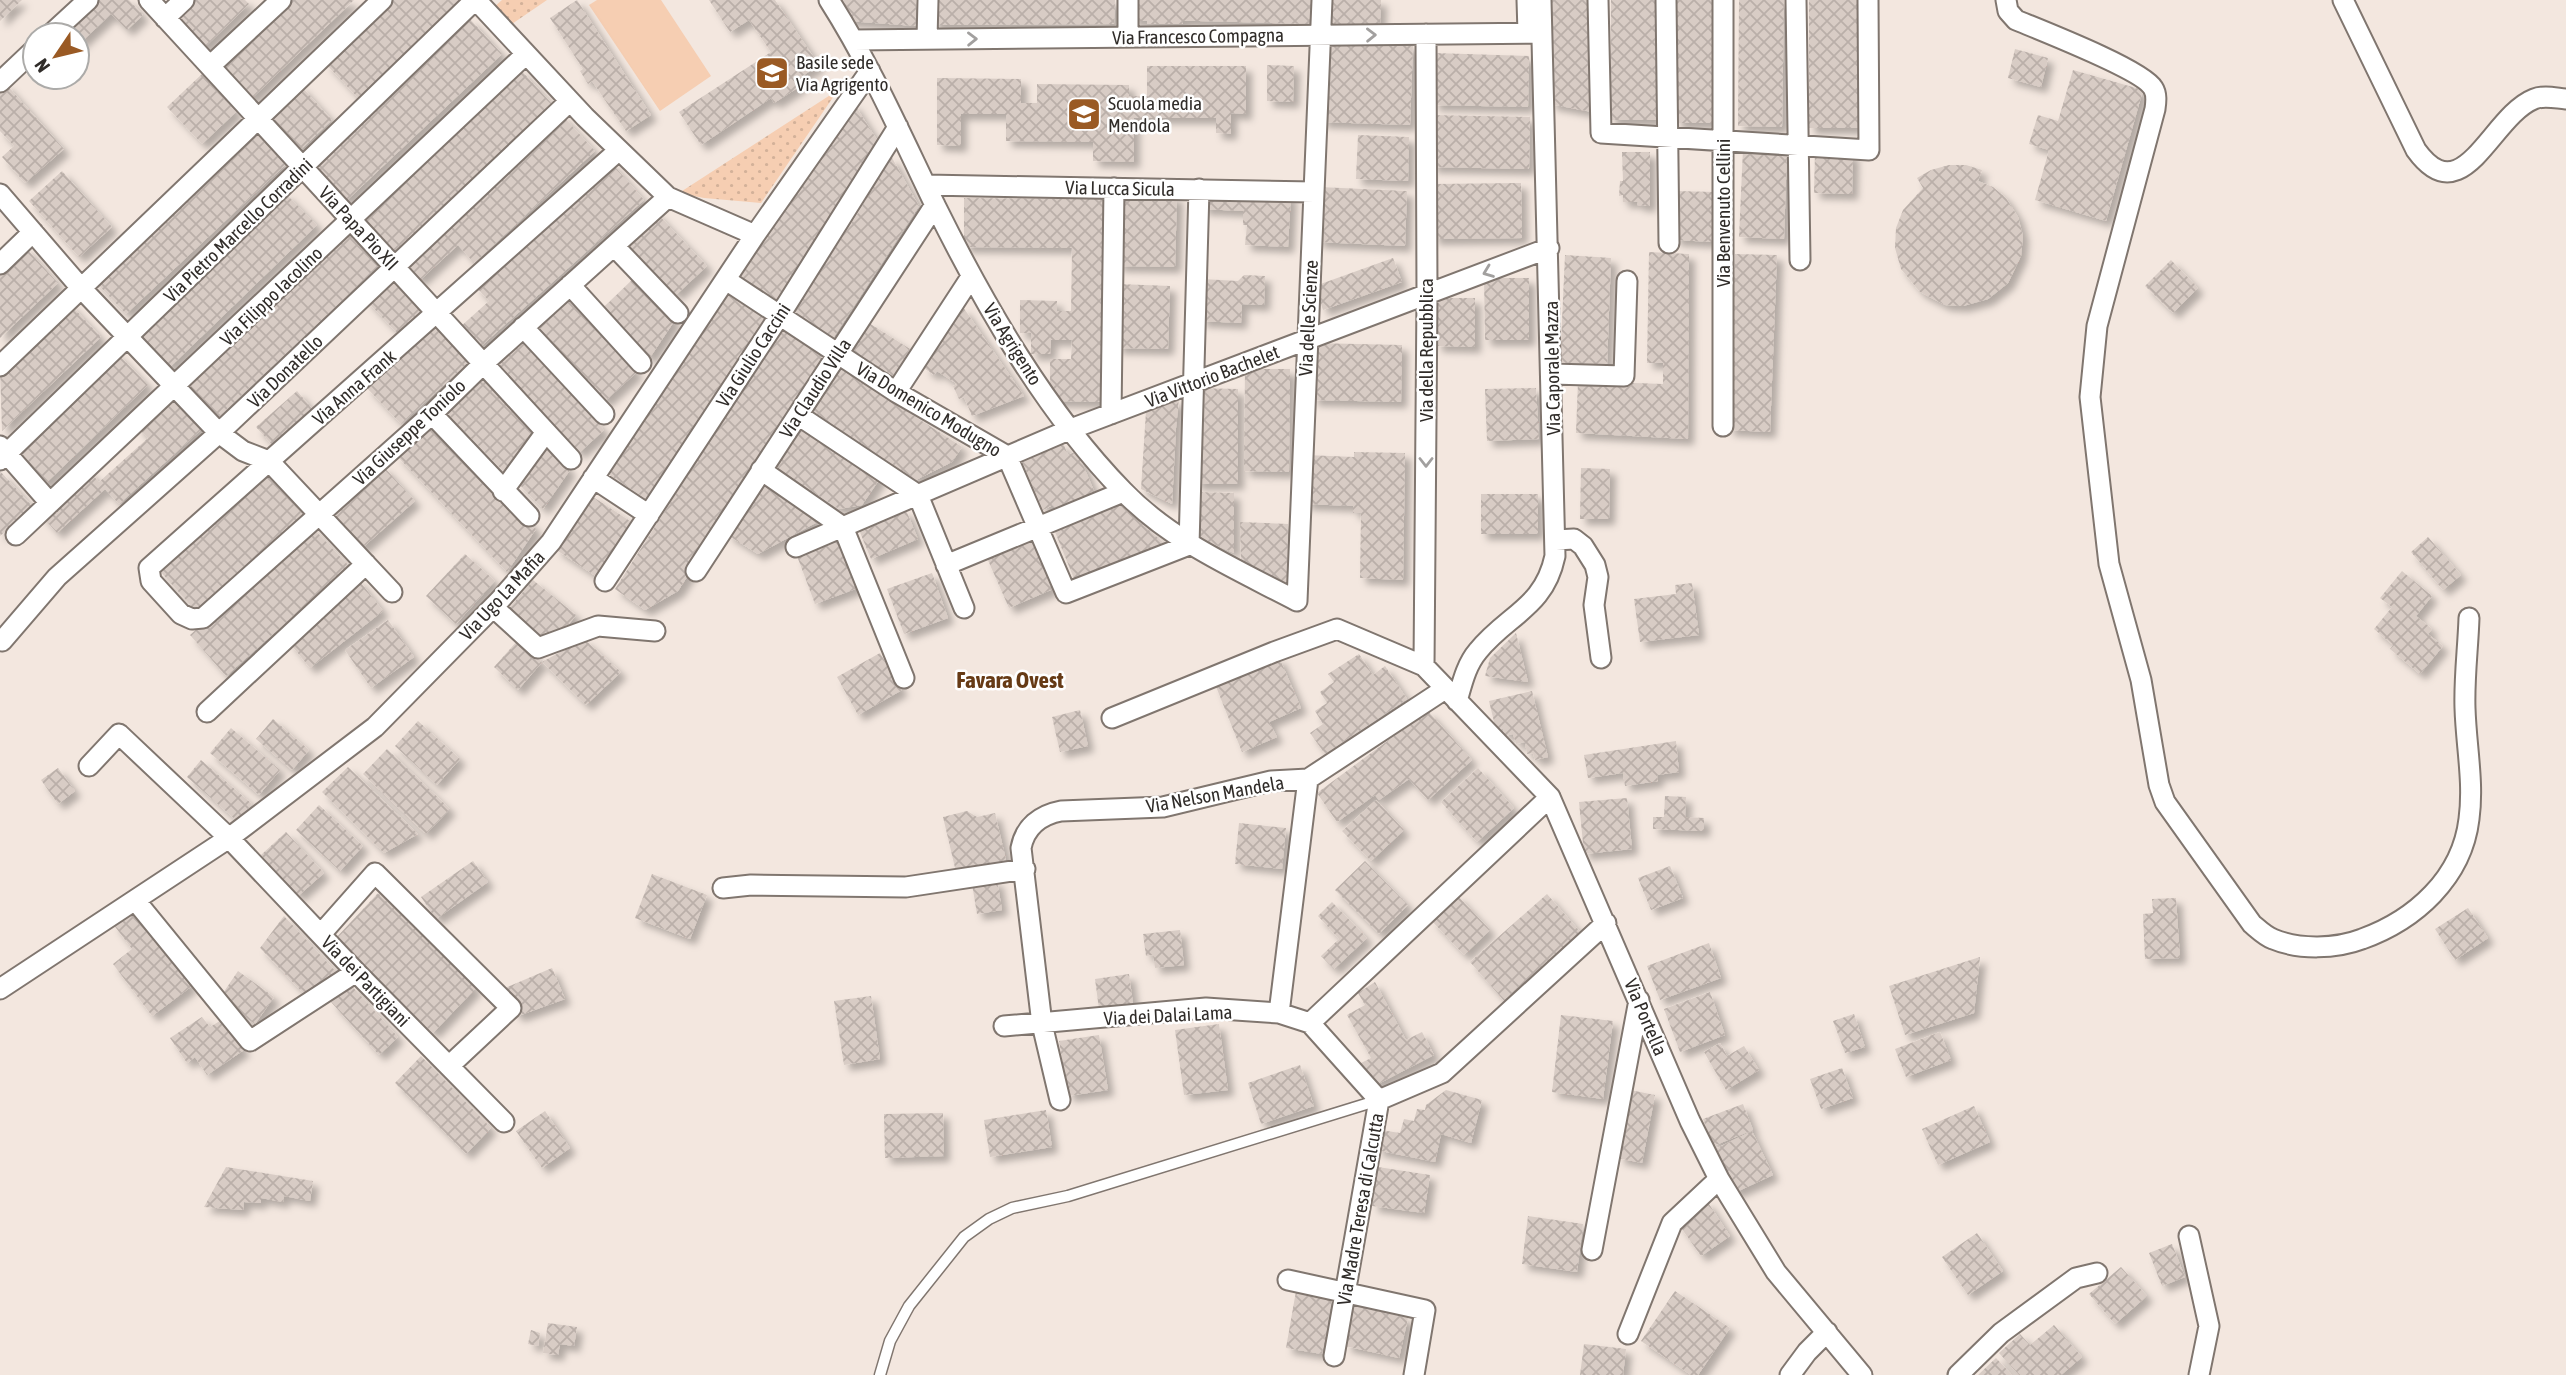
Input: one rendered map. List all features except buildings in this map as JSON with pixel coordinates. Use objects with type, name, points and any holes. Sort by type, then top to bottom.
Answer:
[{"type":"street","points":[[65,21],[88,0]]},
{"type":"street","name":"Via Papa Pio XII","points":[[149,0],[571,459]]},
{"type":"street","points":[[165,18],[184,0]]},
{"type":"street","points":[[210,66],[281,0]]},
{"type":"street","points":[[0,366],[383,0]]},
{"type":"street","points":[[475,0],[618,151],[668,197],[755,235]]},
{"type":"street","name":"Via Pietro Marcello Corradini","points":[[2,453],[128,337],[475,0]]},
{"type":"street","name":"Via Agrigento","points":[[829,0],[870,71],[971,277],[1043,393],[1071,429],[1123,492],[1189,545],[1297,601]]},
{"type":"street","points":[[928,0],[928,39]]},
{"type":"street","points":[[1128,0],[1128,37]]},
{"type":"street","name":"Via delle Scienze","points":[[1297,601],[1322,0]]},
{"type":"street","name":"Via Caporale Mazza","points":[[1451,695],[1478,651],[1543,589],[1552,569],[1556,540],[1549,248],[1535,33],[1528,0]]},
{"type":"street","name":"Via Caporale Mazza","points":[[1535,33],[1541,0]]},
{"type":"street","points":[[1598,0],[1601,133],[1869,150],[1868,0]]},
{"type":"street","points":[[1666,0],[1669,243]]},
{"type":"street","name":"Via Benvenuto Cellini","points":[[1723,0],[1723,426]]},
{"type":"street","points":[[1796,0],[1800,260]]},
{"type":"street","points":[[2343,0],[2416,150],[2427,164],[2442,172],[2457,172],[2469,164],[2503,123],[2523,105],[2545,96],[2566,99]]},
{"type":"street","points":[[2006,3],[2010,15],[2016,20],[2142,77],[2153,88],[2156,97],[2097,326],[2092,361],[2090,397],[2109,564],[2141,680],[2159,785],[2165,802],[2252,924],[2270,938],[2290,945],[2355,942],[2391,925],[2423,904],[2451,873],[2461,851],[2469,820],[2471,781],[2465,706],[2469,618]]},
{"type":"street","name":"Via Francesco Compagna","points":[[854,40],[1535,33]]},
{"type":"street","name":"Via della Repubblica","points":[[1424,666],[1426,34]]},
{"type":"street","name":"Via Filippo Iacolino","points":[[16,535],[525,55]]},
{"type":"street","points":[[0,82],[21,63]]},
{"type":"street","name":"Via Ugo La Mafia","points":[[0,989],[229,838],[374,727],[493,607],[551,542],[755,235],[870,71]]},
{"type":"street","name":"Via Donatello","points":[[2,641],[57,577],[219,433],[570,102]]},
{"type":"street","name":"Via Giulio Caccini","points":[[605,581],[780,315],[898,127]]},
{"type":"street","name":"Via Anna Frank","points":[[203,618],[192,619],[181,614],[151,581],[149,568],[618,151]]},
{"type":"street","name":"Via Lucca Sicula","points":[[926,185],[1314,192]]},
{"type":"street","points":[[1111,414],[1114,188]]},
{"type":"street","points":[[1189,545],[1199,189]]},
{"type":"street","points":[[0,194],[81,288],[219,433],[243,451],[269,461],[392,592]]},
{"type":"street","name":"Via Giuseppe Toniolo","points":[[203,618],[432,414],[523,327],[668,197]]},
{"type":"street","name":"Via Claudio Villa","points":[[696,571],[935,205]]},
{"type":"street","points":[[0,264],[33,232]]},
{"type":"street","points":[[614,246],[678,313]]},
{"type":"street","name":"Via Vittorio Bachelet","points":[[796,547],[1071,429],[1549,248]]},
{"type":"street","points":[[896,392],[971,277]]},
{"type":"street","name":"Via Domenico Modugno","points":[[726,280],[896,392],[1007,456],[1066,593],[1189,545]]},
{"type":"street","points":[[1552,374],[1625,376],[1627,281]]},
{"type":"street","points":[[570,285],[641,363]]},
{"type":"street","points":[[523,327],[604,414]]},
{"type":"street","points":[[432,414],[529,516]]},
{"type":"street","points":[[798,415],[918,495],[964,608]]},
{"type":"street","points":[[503,491],[546,432]]},
{"type":"street","points":[[2,453],[50,503]]},
{"type":"street","points":[[761,470],[843,527],[904,678]]},
{"type":"street","points":[[593,478],[649,515]]},
{"type":"street","points":[[946,565],[1123,492]]},
{"type":"street","points":[[1556,540],[1574,539],[1583,546],[1595,565],[1598,577],[1594,606],[1601,658]]},
{"type":"street","points":[[206,712],[366,564]]},
{"type":"street","points":[[493,607],[538,648],[598,626],[655,631]]},
{"type":"street","points":[[1112,718],[1337,629],[1424,666]]},
{"type":"street","name":"Via Portella","points":[[1424,666],[1550,797],[1690,1121],[1719,1179],[1776,1272],[1862,1375]]},
{"type":"street","name":"Via Nelson Mandela","points":[[1060,1100],[1042,1024],[1021,848],[1025,835],[1039,819],[1052,813],[1163,807],[1271,781],[1308,779],[1451,695]]},
{"type":"street","name":"Via dei Partigiani","points":[[89,766],[119,734],[229,838],[504,1122]]},
{"type":"street","points":[[1279,1013],[1308,779]]},
{"type":"street","points":[[1379,1100],[1310,1023],[1550,797]]},
{"type":"street","points":[[723,888],[751,885],[906,887],[1025,869]]},
{"type":"street","points":[[321,934],[375,873],[511,1008],[449,1066]]},
{"type":"street","points":[[135,900],[250,1041],[356,972]]},
{"type":"street","name":"Via Madre Teresa di Calcutta","points":[[1334,1356],[1379,1100],[1442,1073],[1606,923]]},
{"type":"street","points":[[1592,1250],[1639,999]]},
{"type":"street","name":"Via dei Dalai Lama","points":[[1004,1026],[1206,1008],[1279,1013],[1310,1023]]},
{"type":"street","points":[[1628,1334],[1672,1223],[1719,1179]]},
{"type":"street","points":[[2189,1236],[2209,1326],[2199,1375]]},
{"type":"street","points":[[1958,1375],[2001,1333],[2076,1278],[2097,1273]]},
{"type":"street","points":[[1288,1280],[1425,1310],[1413,1375]]},
{"type":"street","points":[[1790,1375],[1807,1352],[1827,1332]]},
{"type":"lane","points":[[880,1375],[890,1341],[909,1306],[964,1237],[989,1219],[1012,1208],[1068,1196],[1379,1100]]},
{"type":"shaded area","points":[[502,0],[547,0],[509,26],[493,8]]},
{"type":"shaded area","points":[[597,0],[661,0],[711,76],[660,111],[589,5]]},
{"type":"shaded area","points":[[838,90],[761,203],[679,193]]},
{"type":"place","name":"Basile sede Via Agrigento","points":[[772,73]]},
{"type":"place","name":"Scuola media Mendola","points":[[1084,114]]},
{"type":"district","name":"Favara Ovest","points":[[1010,680]]}]
